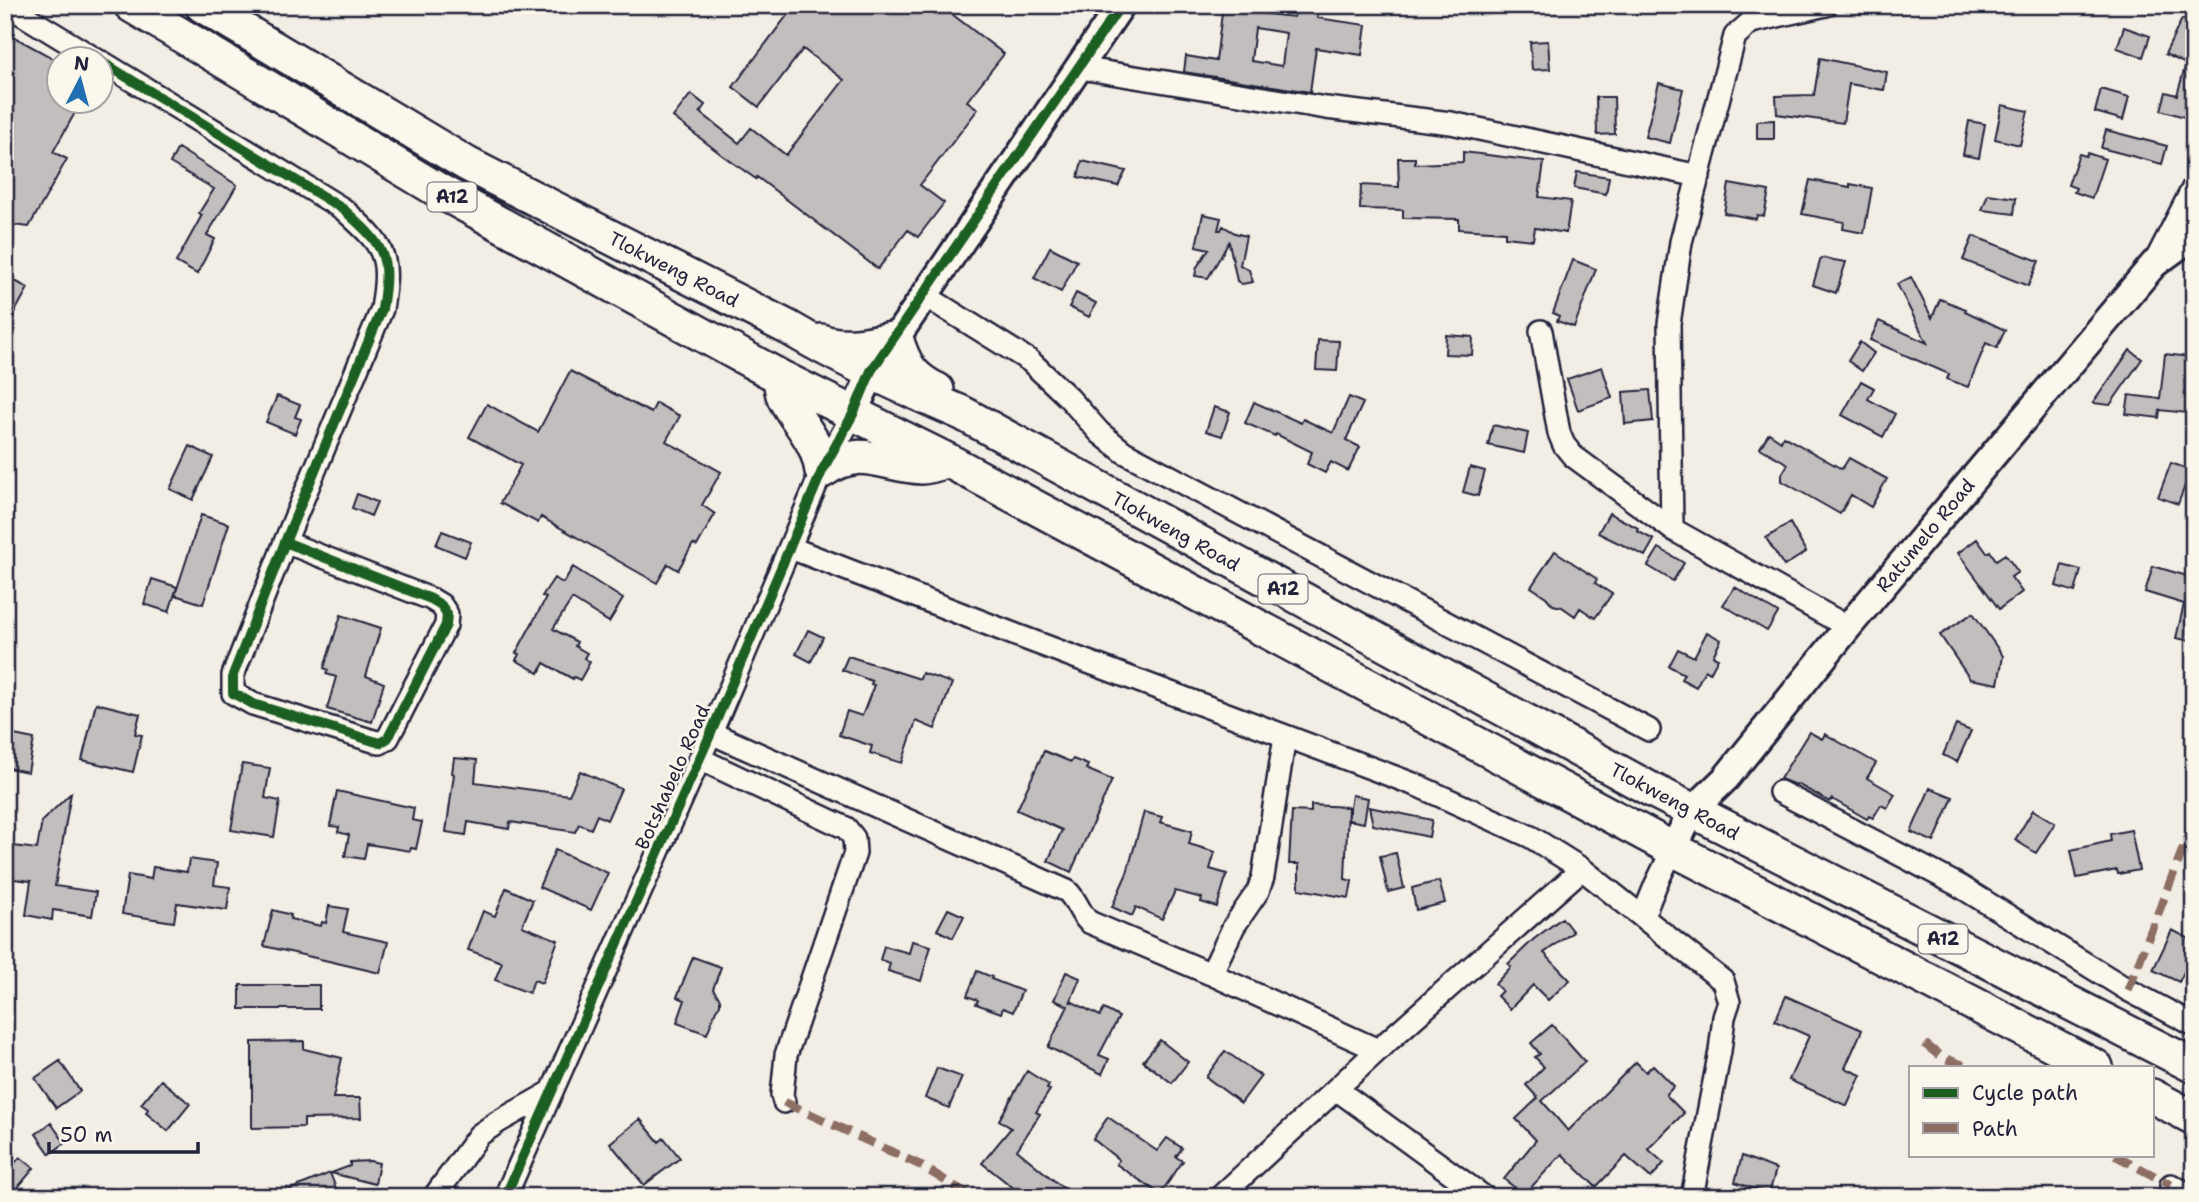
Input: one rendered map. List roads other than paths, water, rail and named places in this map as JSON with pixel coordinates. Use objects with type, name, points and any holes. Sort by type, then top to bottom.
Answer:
[{"type":"main road","name":"A12","points":[[131,5],[438,190],[780,377],[948,461],[1673,849],[2094,1066]]},
{"type":"main road","name":"Tlokweng Road","points":[[202,5],[467,164],[789,328],[825,350],[962,413],[1692,811],[2194,1066]]},
{"type":"main road","points":[[789,328],[828,344],[872,343],[896,338],[900,354],[918,381],[946,394],[962,413]]},
{"type":"main road","points":[[780,377],[783,397],[812,438],[819,453],[822,471],[836,461],[851,457],[888,460],[923,467],[948,461]]},
{"type":"main road","points":[[2154,1097],[2194,1118]]},
{"type":"street","points":[[7,5],[74,46]]},
{"type":"street","name":"Botshabelo Road","points":[[505,1197],[700,759],[822,471],[853,414],[871,371],[1121,5]]},
{"type":"street","points":[[1672,529],[1670,324],[1681,242],[1735,36],[1750,13],[1826,5]]},
{"type":"street","points":[[1080,68],[1326,108],[1451,123],[1699,176]]},
{"type":"street","points":[[116,71],[343,209],[366,230],[384,252],[387,280],[382,309],[285,542],[233,675],[233,692],[253,704],[380,743],[388,738],[446,625],[447,614],[431,599],[285,542]]},
{"type":"street","points":[[2154,264],[2194,186]]},
{"type":"street","name":"Ratumelo Road","points":[[1673,849],[1692,811],[1726,778],[1848,627],[2154,264],[2194,235]]},
{"type":"street","points":[[924,295],[1030,362],[1069,398],[1100,433],[1124,452],[1649,730]]},
{"type":"street","points":[[1541,331],[1559,433],[1573,456],[1672,529],[1848,627]]},
{"type":"street","points":[[791,548],[1416,785],[1531,837],[1582,869],[1723,981],[1727,989],[1730,1002],[1724,1017],[1692,1197]]},
{"type":"street","points":[[711,733],[1067,891],[1089,922],[1378,1050]]},
{"type":"street","points":[[1211,974],[1234,926],[1258,891],[1263,877],[1285,736]]},
{"type":"street","points":[[700,759],[846,828],[854,838],[855,853],[786,1055],[782,1096],[784,1102]]},
{"type":"street","points":[[1780,792],[1958,885],[2128,990],[2194,1025]]},
{"type":"street","points":[[1643,916],[1673,849]]},
{"type":"street","points":[[1220,1197],[1378,1050],[1582,869]]},
{"type":"street","points":[[1336,1089],[1484,1197]]},
{"type":"street","points":[[433,1197],[480,1135],[551,1092]]},
{"type":"street","points":[[2171,1185],[2194,1197]]}]
